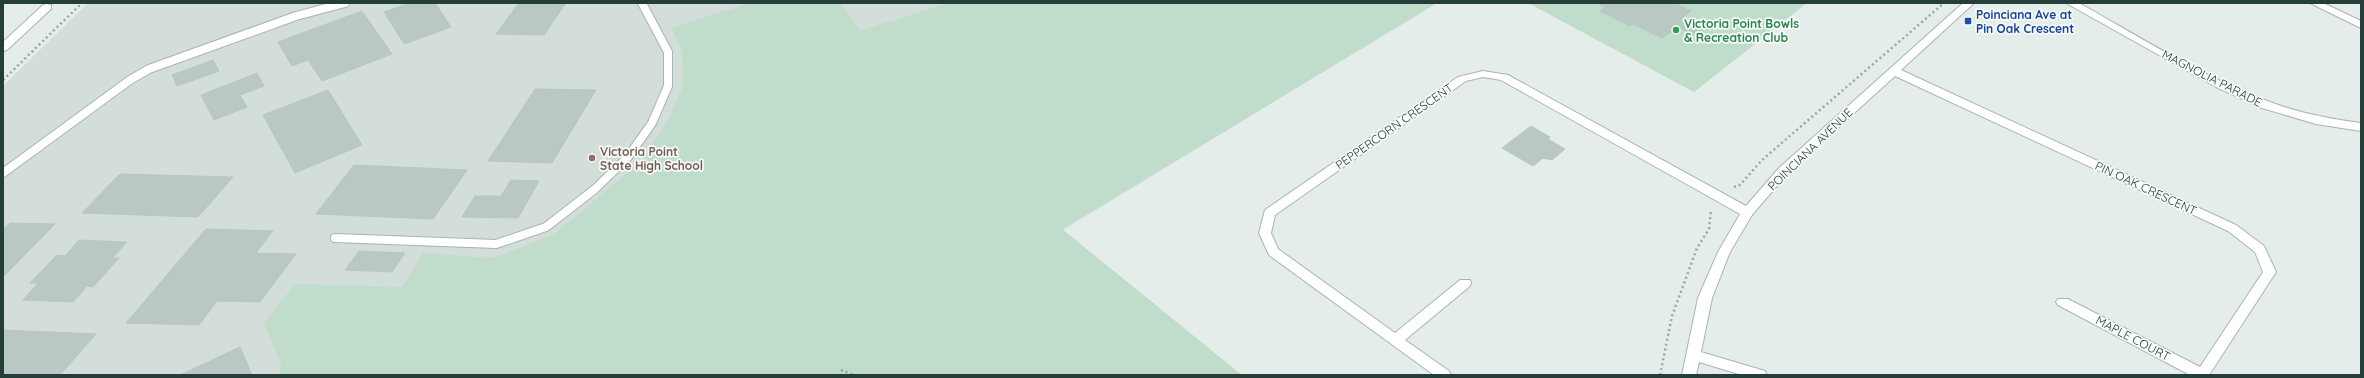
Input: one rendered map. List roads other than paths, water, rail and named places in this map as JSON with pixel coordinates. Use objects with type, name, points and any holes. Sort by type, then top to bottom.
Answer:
[{"type":"street","name":"POINCIANA AVENUE","points":[[1689,375],[1705,298],[1724,252],[1747,212],[1783,171],[1969,3]]},
{"type":"street","name":"MAGNOLIA PARADE","points":[[2071,3],[2220,85],[2266,105],[2316,120],[2361,128]]},
{"type":"street","points":[[2315,3],[2361,25]]},
{"type":"street","points":[[3,48],[47,6]]},
{"type":"street","name":"PIN OAK CRESCENT","points":[[1894,71],[2232,228],[2260,249],[2270,272],[2202,375]]},
{"type":"street","name":"PEPPERCORN CRESCENT","points":[[1444,375],[1273,252],[1264,232],[1269,213],[1462,79],[1483,74],[1504,77],[1747,212]]},
{"type":"street","points":[[1395,340],[1465,283]]},
{"type":"street","name":"MAPLE COURT","points":[[2063,302],[2202,375]]},
{"type":"street","points":[[1692,355],[1760,375]]},
{"type":"lane","points":[[3,173],[130,80],[149,69],[296,16],[344,3]]},
{"type":"lane","points":[[334,238],[496,244],[546,227],[594,189],[628,157],[652,123],[668,86],[668,52],[642,3]]},
{"type":"place","name":"Poinciana Ave at Pin Oak Crescent","points":[[1968,21]]},
{"type":"place","name":"Victoria Point Bowls & Recreation Club","points":[[1676,30]]},
{"type":"place","name":"Victoria Point State High School","points":[[592,158]]}]
